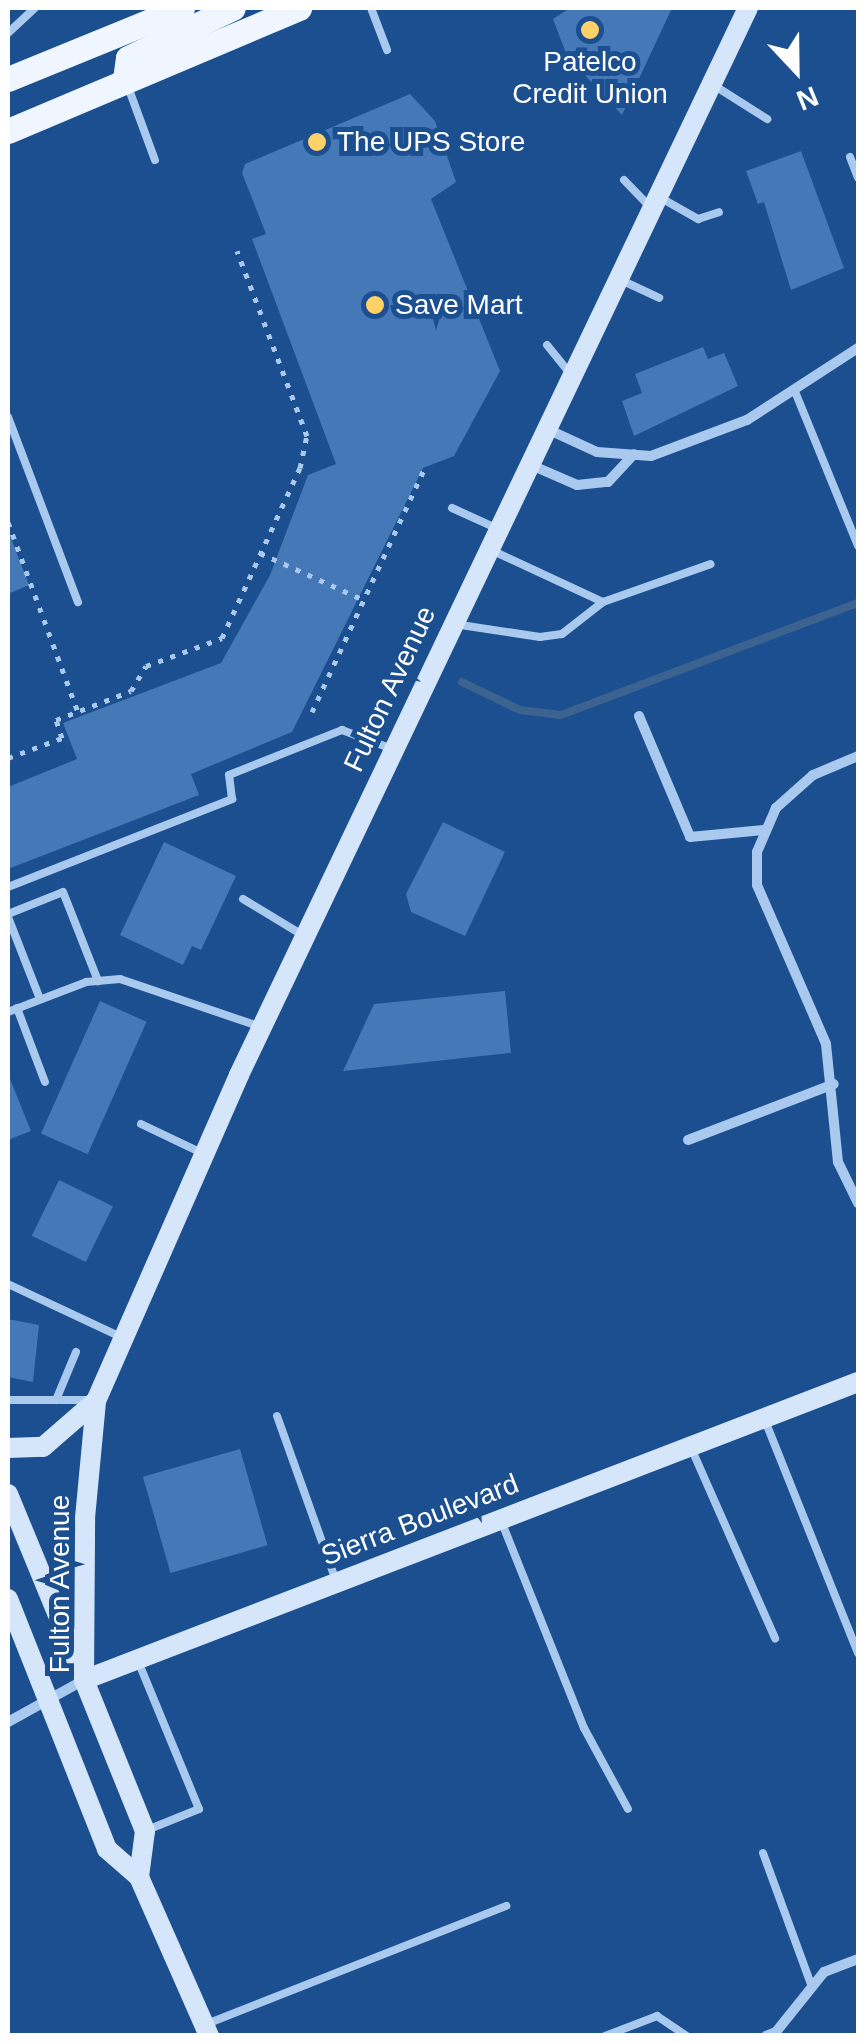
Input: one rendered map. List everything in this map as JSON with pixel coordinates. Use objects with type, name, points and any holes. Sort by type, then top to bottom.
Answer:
[{"type":"main road","points":[[8,79],[182,8]]},
{"type":"main road","points":[[125,79],[128,58],[233,8]]},
{"type":"main road","points":[[8,131],[299,8]]},
{"type":"street","name":"Fulton Avenue","points":[[146,1831],[84,1680],[85,1518],[96,1401],[304,936],[748,8]]},
{"type":"street","points":[[544,428],[597,452],[651,456],[697,440],[796,394],[858,348]]},
{"type":"street","points":[[527,464],[578,484],[608,482],[634,454]]},
{"type":"street","points":[[639,716],[690,837],[764,830]]},
{"type":"street","points":[[858,756],[791,791],[764,830],[757,852],[761,906],[813,1010],[834,1084],[835,1143],[858,1203]]},
{"type":"street","points":[[688,1140],[834,1084]]},
{"type":"street","name":"Sierra Boulevard","points":[[8,1722],[46,1696],[136,1657],[858,1382]]},
{"type":"street","name":"Fulton Avenue","points":[[8,1448],[43,1447],[96,1401]]},
{"type":"street","points":[[8,1494],[84,1680]]},
{"type":"street","name":"Fulton Avenue","points":[[8,1599],[108,1850],[139,1877],[207,2030]]},
{"type":"street","points":[[139,1877],[146,1831]]},
{"type":"street","points":[[766,2036],[824,1972],[858,1959]]},
{"type":"lane","points":[[8,33],[35,8]]},
{"type":"lane","points":[[371,8],[387,50]]},
{"type":"lane","points":[[125,79],[155,160]]},
{"type":"lane","points":[[712,84],[767,120]]},
{"type":"lane","points":[[850,157],[858,178]]},
{"type":"lane","points":[[624,180],[654,202],[698,220],[719,212]]},
{"type":"lane","points":[[617,278],[659,298]]},
{"type":"lane","points":[[547,346],[570,374]]},
{"type":"lane","points":[[796,394],[858,546]]},
{"type":"lane","points":[[8,417],[78,602]]},
{"type":"lane","points":[[452,508],[496,528]]},
{"type":"lane","points":[[487,548],[603,602]]},
{"type":"lane","points":[[452,624],[551,636],[603,602],[711,564]]},
{"type":"lane","points":[[8,887],[232,799],[230,775],[342,730],[392,750]]},
{"type":"lane","points":[[40,999],[8,915],[62,892],[98,981]]},
{"type":"lane","points":[[243,899],[304,936]]},
{"type":"lane","points":[[45,1082],[12,1010],[98,981],[120,979],[262,1028]]},
{"type":"lane","points":[[140,1124],[205,1154]]},
{"type":"lane","points":[[8,1284],[124,1339]]},
{"type":"lane","points":[[56,1400],[76,1352]]},
{"type":"lane","points":[[8,1400],[96,1401]]},
{"type":"lane","points":[[278,1416],[336,1582]]},
{"type":"lane","points":[[764,1418],[858,1653]]},
{"type":"lane","points":[[691,1446],[775,1638]]},
{"type":"lane","points":[[500,1518],[584,1728],[628,1809]]},
{"type":"lane","points":[[136,1657],[199,1809],[146,1831]]},
{"type":"lane","points":[[763,1854],[812,1987]]},
{"type":"lane","points":[[207,2030],[506,1906]]},
{"type":"lane","points":[[605,2036],[657,2016],[687,2036]]},
{"type":"path","points":[[8,758],[62,738],[56,720],[131,692],[146,666],[222,638],[260,554],[307,436],[236,250]]},
{"type":"path","points":[[312,712],[424,470]]},
{"type":"path","points":[[8,522],[78,712]]},
{"type":"path","points":[[260,554],[364,600]]},
{"type":"building","points":[[570,8],[672,8],[622,115],[567,56],[553,19]]},
{"type":"building","points":[[410,94],[435,121],[456,182],[431,199],[500,371],[454,456],[423,468],[292,732],[191,774],[199,795],[8,869],[8,787],[77,759],[63,723],[221,663],[270,575],[308,475],[336,464],[252,239],[266,234],[242,173],[245,164]]},
{"type":"building","points":[[801,151],[844,268],[791,290],[764,202],[758,204],[746,171]]},
{"type":"building","points":[[703,347],[708,359],[724,353],[738,386],[634,436],[622,401],[642,393],[635,374]]},
{"type":"building","points":[[8,534],[29,585],[8,594]]},
{"type":"building","points":[[443,822],[505,852],[465,936],[411,912],[406,894]]},
{"type":"building","points":[[164,842],[236,876],[201,950],[192,946],[183,965],[120,935]]},
{"type":"building","points":[[505,991],[511,1053],[343,1071],[374,1004]]},
{"type":"building","points":[[100,1001],[147,1022],[88,1154],[41,1133]]},
{"type":"building","points":[[8,1074],[31,1131],[8,1140]]},
{"type":"building","points":[[59,1180],[113,1206],[86,1262],[32,1236]]},
{"type":"building","points":[[8,1319],[39,1325],[33,1382],[8,1377]]},
{"type":"building","points":[[240,1449],[268,1545],[170,1573],[143,1477]]},
{"type":"waterway","points":[[462,682],[520,710],[561,715],[858,603]]},
{"type":"place","name":"Patelco Credit Union","points":[[590,30]]},
{"type":"place","name":"The UPS Store","points":[[317,142]]},
{"type":"place","name":"Save Mart","points":[[375,305]]}]
